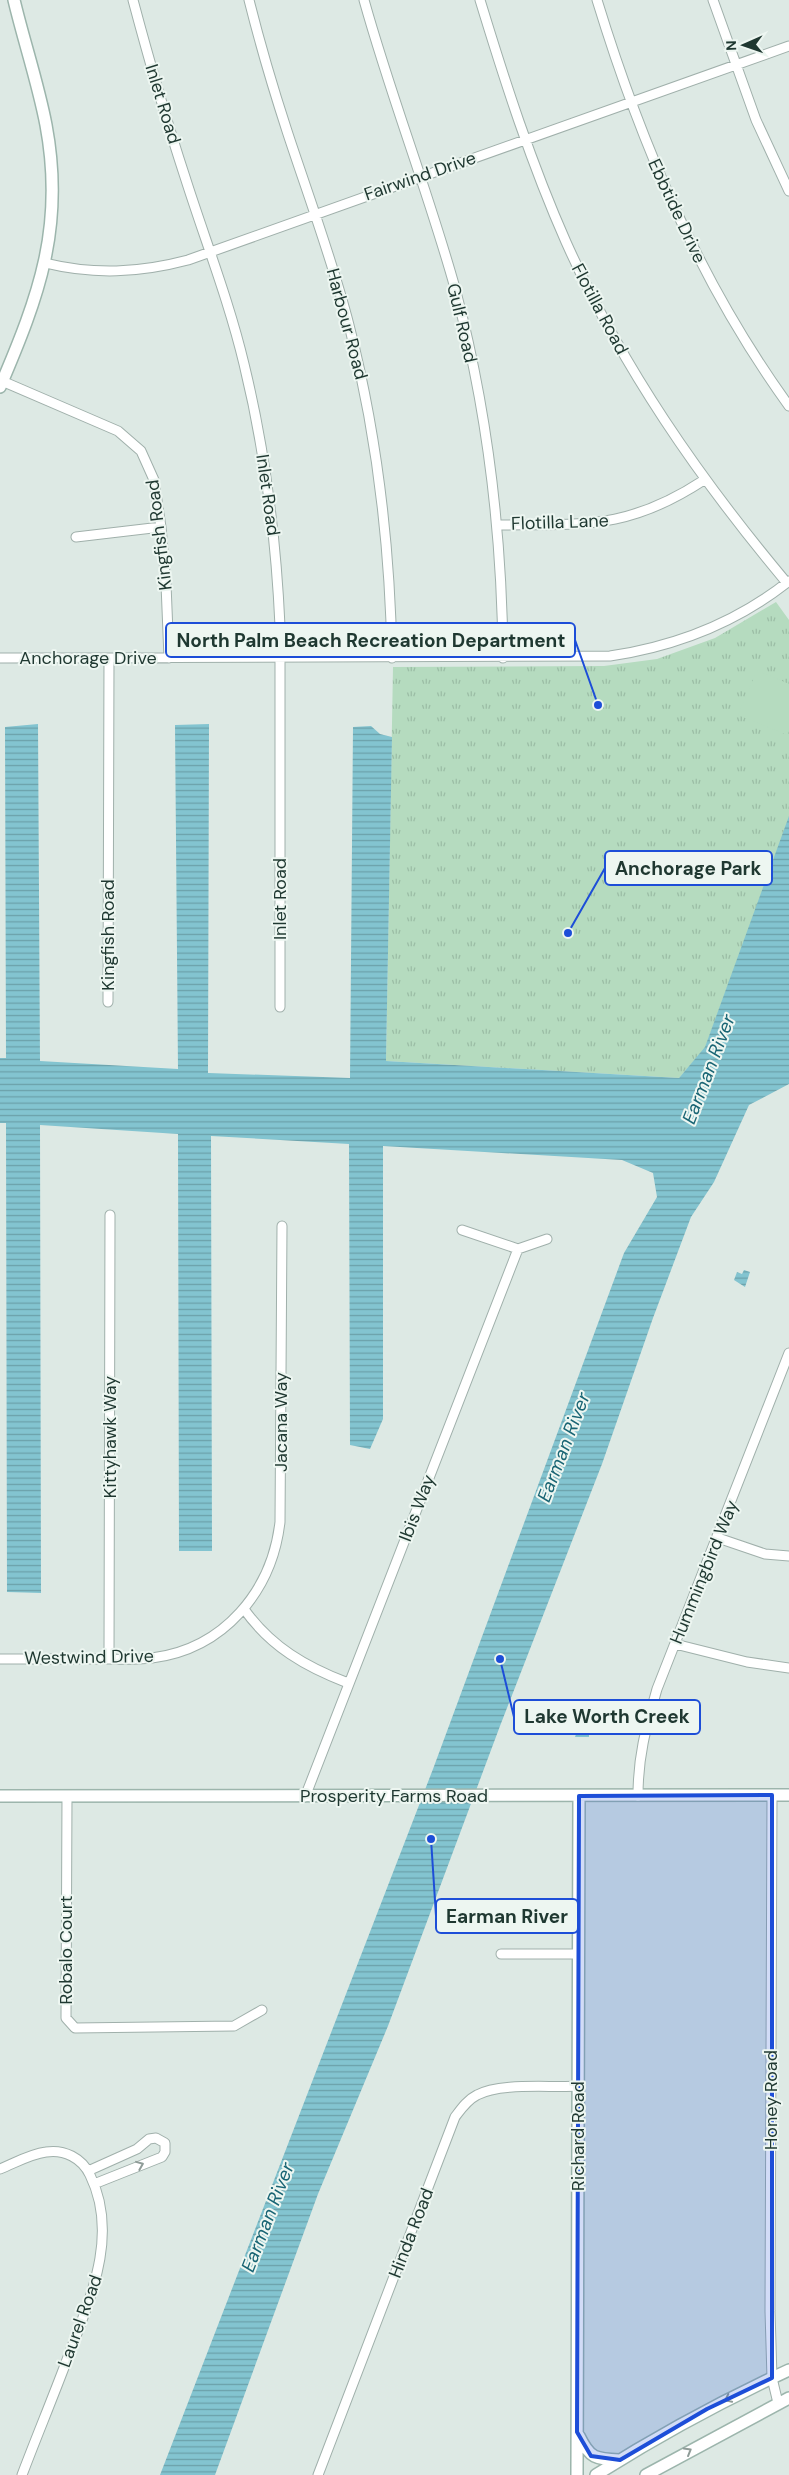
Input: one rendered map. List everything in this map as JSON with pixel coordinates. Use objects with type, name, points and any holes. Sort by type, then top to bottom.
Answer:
[{"type":"street","points":[[1,384],[29,317],[45,263],[52,208],[50,152],[40,98],[14,0]]},
{"type":"street","name":"Inlet Road","points":[[133,0],[158,91],[210,250],[244,364],[266,471],[277,574],[280,658],[280,1007]]},
{"type":"street","name":"Harbour Road","points":[[249,0],[283,119],[315,213],[349,324],[373,436],[387,550],[392,658]]},
{"type":"street","name":"Gulf Road","points":[[364,0],[455,289],[470,351],[490,461],[497,525],[503,658]]},
{"type":"street","name":"Flotilla Road","points":[[480,0],[525,139],[566,242],[607,324],[642,386],[704,480],[739,526],[788,582]]},
{"type":"street","name":"Ebbtide Drive","points":[[597,0],[630,102],[664,186],[694,251],[749,347],[789,406]]},
{"type":"street","points":[[713,0],[756,120],[789,191]]},
{"type":"street","name":"Fairwind Drive","points":[[45,263],[87,271],[138,271],[188,260],[210,250],[789,46]]},
{"type":"street","name":"Kingfish Road","points":[[1,384],[118,431],[131,440],[141,452],[152,472],[161,527],[166,584],[169,658]]},
{"type":"street","name":"Flotilla Lane","points":[[497,525],[574,525],[622,519],[660,506],[704,480]]},
{"type":"street","points":[[76,537],[161,527]]},
{"type":"street","name":"Anchorage Drive","points":[[0,658],[503,658],[610,656],[664,645],[716,627],[740,614],[788,582]]},
{"type":"street","name":"Kingfish Road","points":[[108,1002],[109,658]]},
{"type":"street","name":"Kittyhawk Way","points":[[109,1659],[110,1215]]},
{"type":"street","name":"Jacana Way","points":[[244,1610],[269,1570],[276,1551],[280,1522],[282,1226]]},
{"type":"street","points":[[462,1230],[518,1249],[547,1239]]},
{"type":"street","name":"Ibis Way","points":[[305,1797],[518,1249]]},
{"type":"street","name":"Hummingbird Way","points":[[638,1796],[638,1766],[642,1740],[657,1690],[787,1367],[789,1353]]},
{"type":"street","points":[[718,1538],[765,1554],[789,1556]]},
{"type":"street","points":[[244,1610],[265,1635],[281,1650],[319,1672],[348,1683]]},
{"type":"street","name":"Westwind Drive","points":[[0,1659],[153,1658],[192,1647],[215,1634],[244,1610]]},
{"type":"street","points":[[676,1644],[747,1662],[789,1668]]},
{"type":"street","name":"Honey Road","points":[[772,1795],[770,2311],[772,2378],[778,2403]]},
{"type":"street","name":"Prosperity Farms Road","points":[[0,1796],[410,1797],[789,1795]]},
{"type":"street","name":"Robalo Court","points":[[67,1796],[66,2018],[69,2024],[75,2028],[234,2026],[262,2010]]},
{"type":"street","name":"Richard Road","points":[[577,2475],[579,1796]]},
{"type":"street","points":[[501,1954],[578,1954]]},
{"type":"street","name":"Hinda Road","points":[[318,2475],[455,2117],[466,2103],[477,2095],[494,2089],[578,2086]]},
{"type":"street","points":[[88,2171],[137,2149],[149,2139],[156,2138],[165,2143],[165,2152],[162,2157],[94,2184]]},
{"type":"street","name":"Laurel Road","points":[[0,2169],[48,2151],[70,2155],[82,2163],[94,2184],[102,2225],[102,2248],[95,2285],[22,2475]]},
{"type":"street","points":[[596,2475],[708,2409],[789,2370]]},
{"type":"street","points":[[646,2475],[789,2398]]},
{"type":"street","points":[[577,2432],[591,2456],[600,2459],[620,2460]]},
{"type":"highlighted area","points":[[772,1795],[772,2378],[707,2409],[620,2460],[591,2456],[577,2432],[579,1796]]},
{"type":"green space","points":[[776,602],[789,620],[789,819],[705,1048],[679,1078],[386,1061],[393,667],[604,666],[657,659],[715,638]]},
{"type":"green space","points":[[757,670],[789,684],[789,730],[787,735],[738,715]]},
{"type":"water","points":[[38,724],[40,1061],[178,1069],[175,725],[209,724],[208,1073],[350,1078],[353,727],[371,726],[380,734],[392,737],[386,1061],[679,1078],[705,1047],[789,816],[789,1084],[749,1105],[714,1182],[691,1217],[653,1318],[602,1464],[500,1726],[388,2026],[318,2194],[215,2475],[160,2475],[433,1769],[624,1253],[657,1197],[653,1173],[622,1160],[383,1146],[383,1419],[370,1449],[350,1445],[349,1144],[211,1136],[212,1551],[179,1551],[178,1134],[40,1125],[41,1593],[7,1592],[6,1123],[0,1123],[0,1058],[6,1058],[5,727]]},
{"type":"water","points":[[744,1270],[750,1272],[745,1287],[734,1280],[737,1272],[742,1274]]},
{"type":"water","points":[[580,1723],[589,1723],[589,1737],[575,1737]]},
{"type":"place","name":"North Palm Beach Recreation Department","points":[[598,705]]},
{"type":"place","name":"Anchorage Park","points":[[568,933]]},
{"type":"place","name":"Lake Worth Creek","points":[[500,1659]]},
{"type":"place","name":"Earman River","points":[[431,1839]]}]
